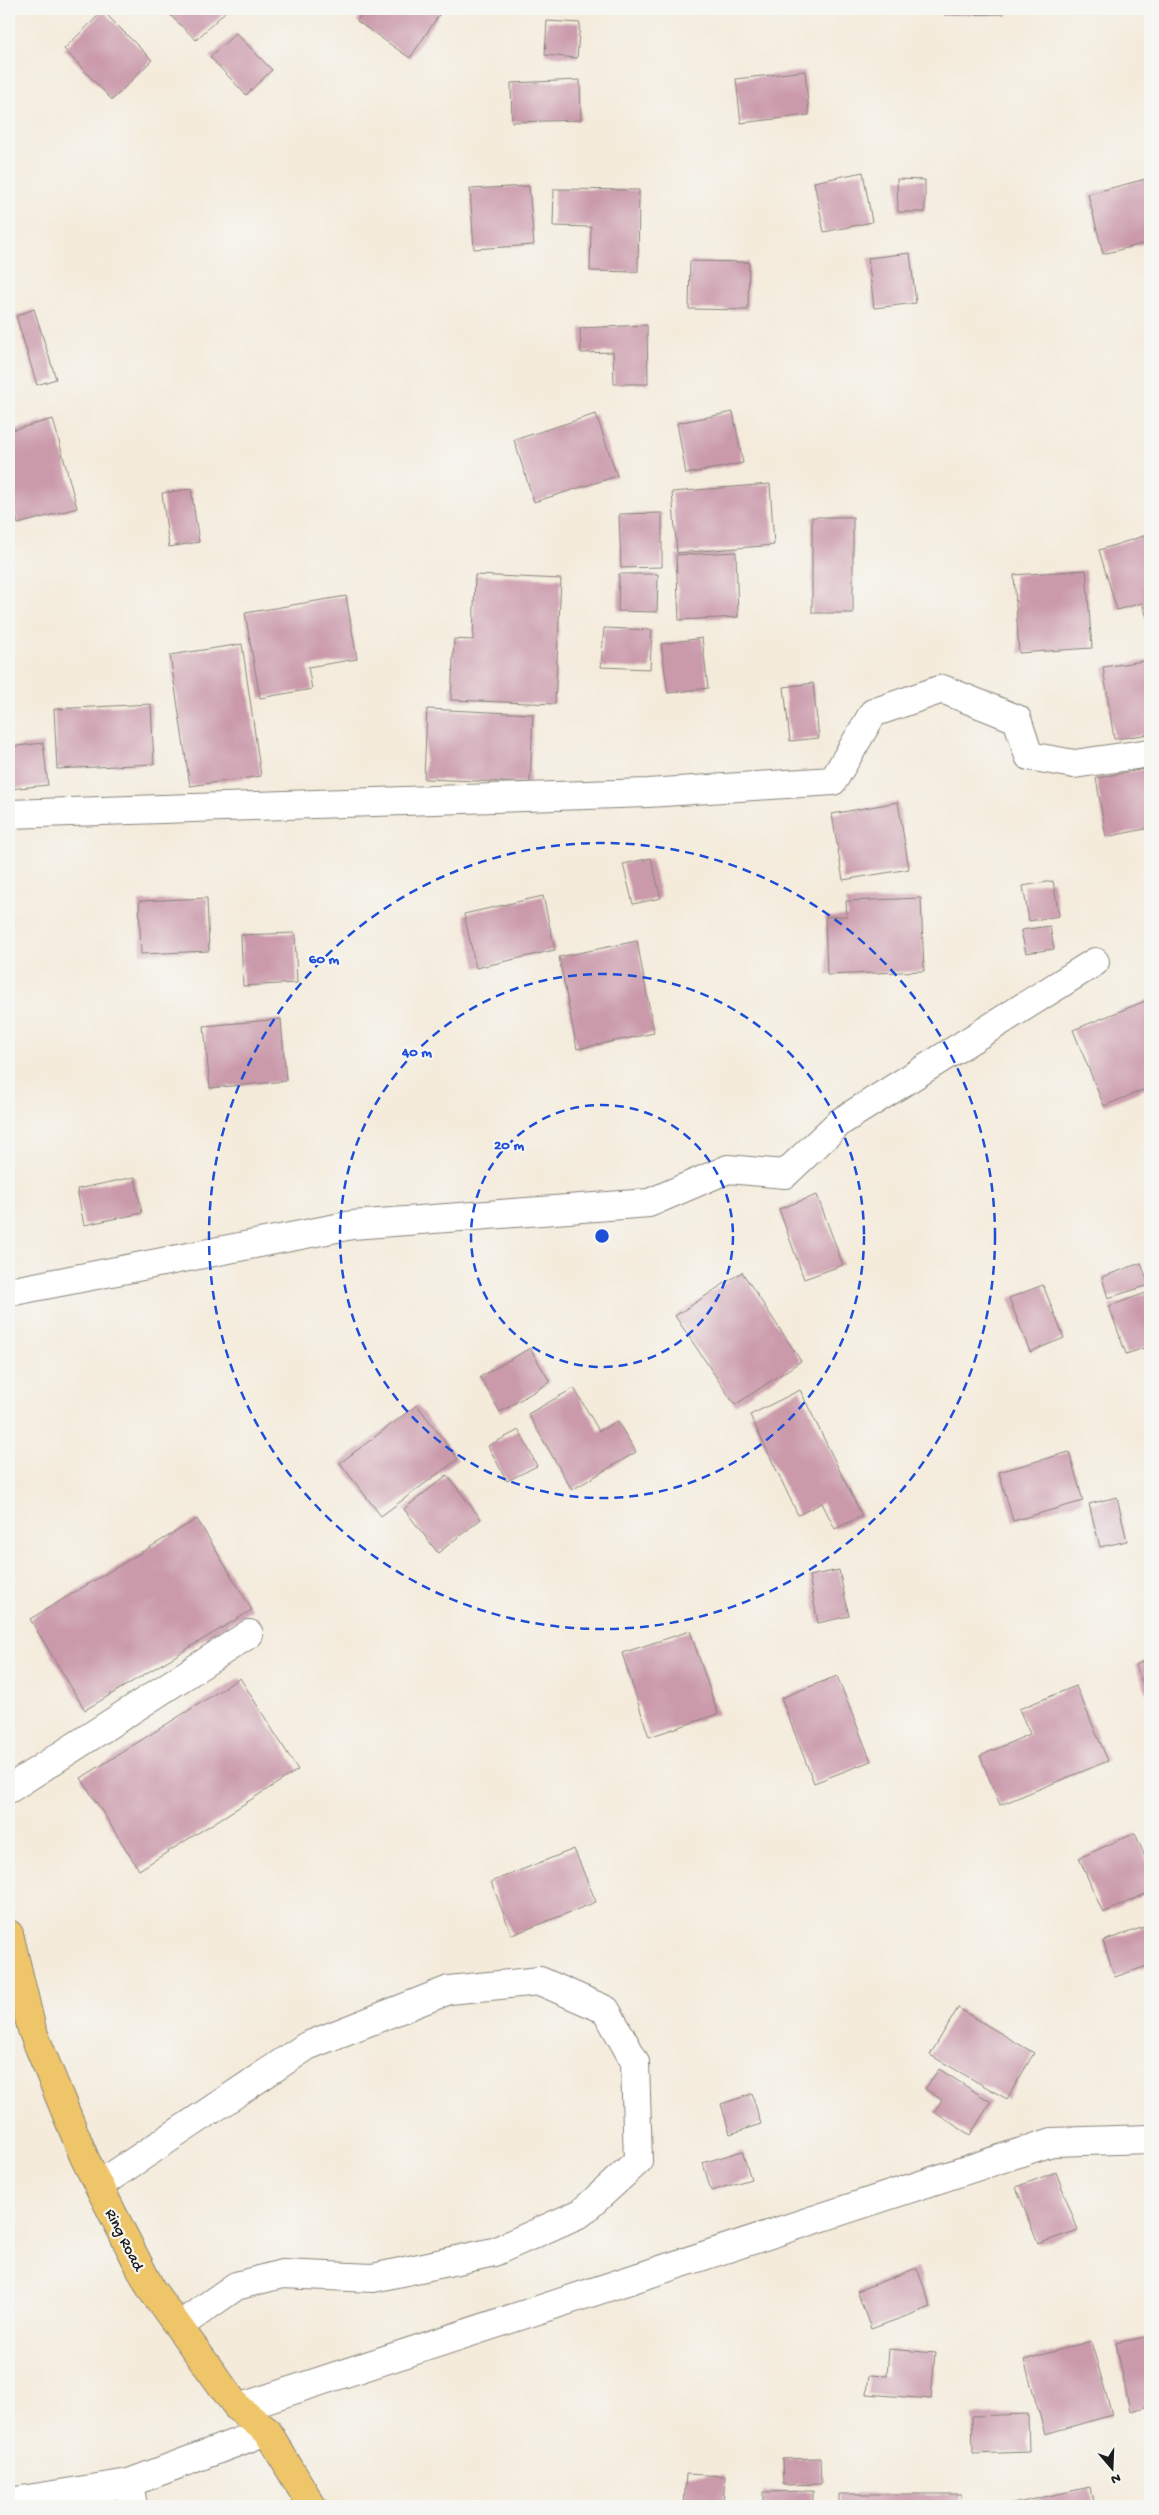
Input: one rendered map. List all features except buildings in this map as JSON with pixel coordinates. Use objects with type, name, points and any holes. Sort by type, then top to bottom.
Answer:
[{"type":"main road","name":"Ring Road","points":[[9,1934],[32,2030],[85,2159],[152,2289],[238,2408],[267,2431],[312,2506]]},
{"type":"street","points":[[9,814],[648,793],[834,781],[873,713],[942,689],[1016,720],[1029,756],[1074,764],[1150,753]]},
{"type":"street","points":[[9,1292],[352,1225],[649,1202],[728,1169],[785,1174],[840,1122],[1095,962]]},
{"type":"street","points":[[9,1789],[249,1634]]},
{"type":"street","points":[[99,2185],[307,2046],[449,1990],[540,1981],[606,2010],[635,2062],[638,2162],[581,2213],[494,2252],[372,2278],[282,2274],[236,2286],[179,2326]]},
{"type":"street","points":[[238,2408],[1052,2142],[1150,2139]]},
{"type":"street","points":[[9,2502],[131,2495],[267,2431]]}]
